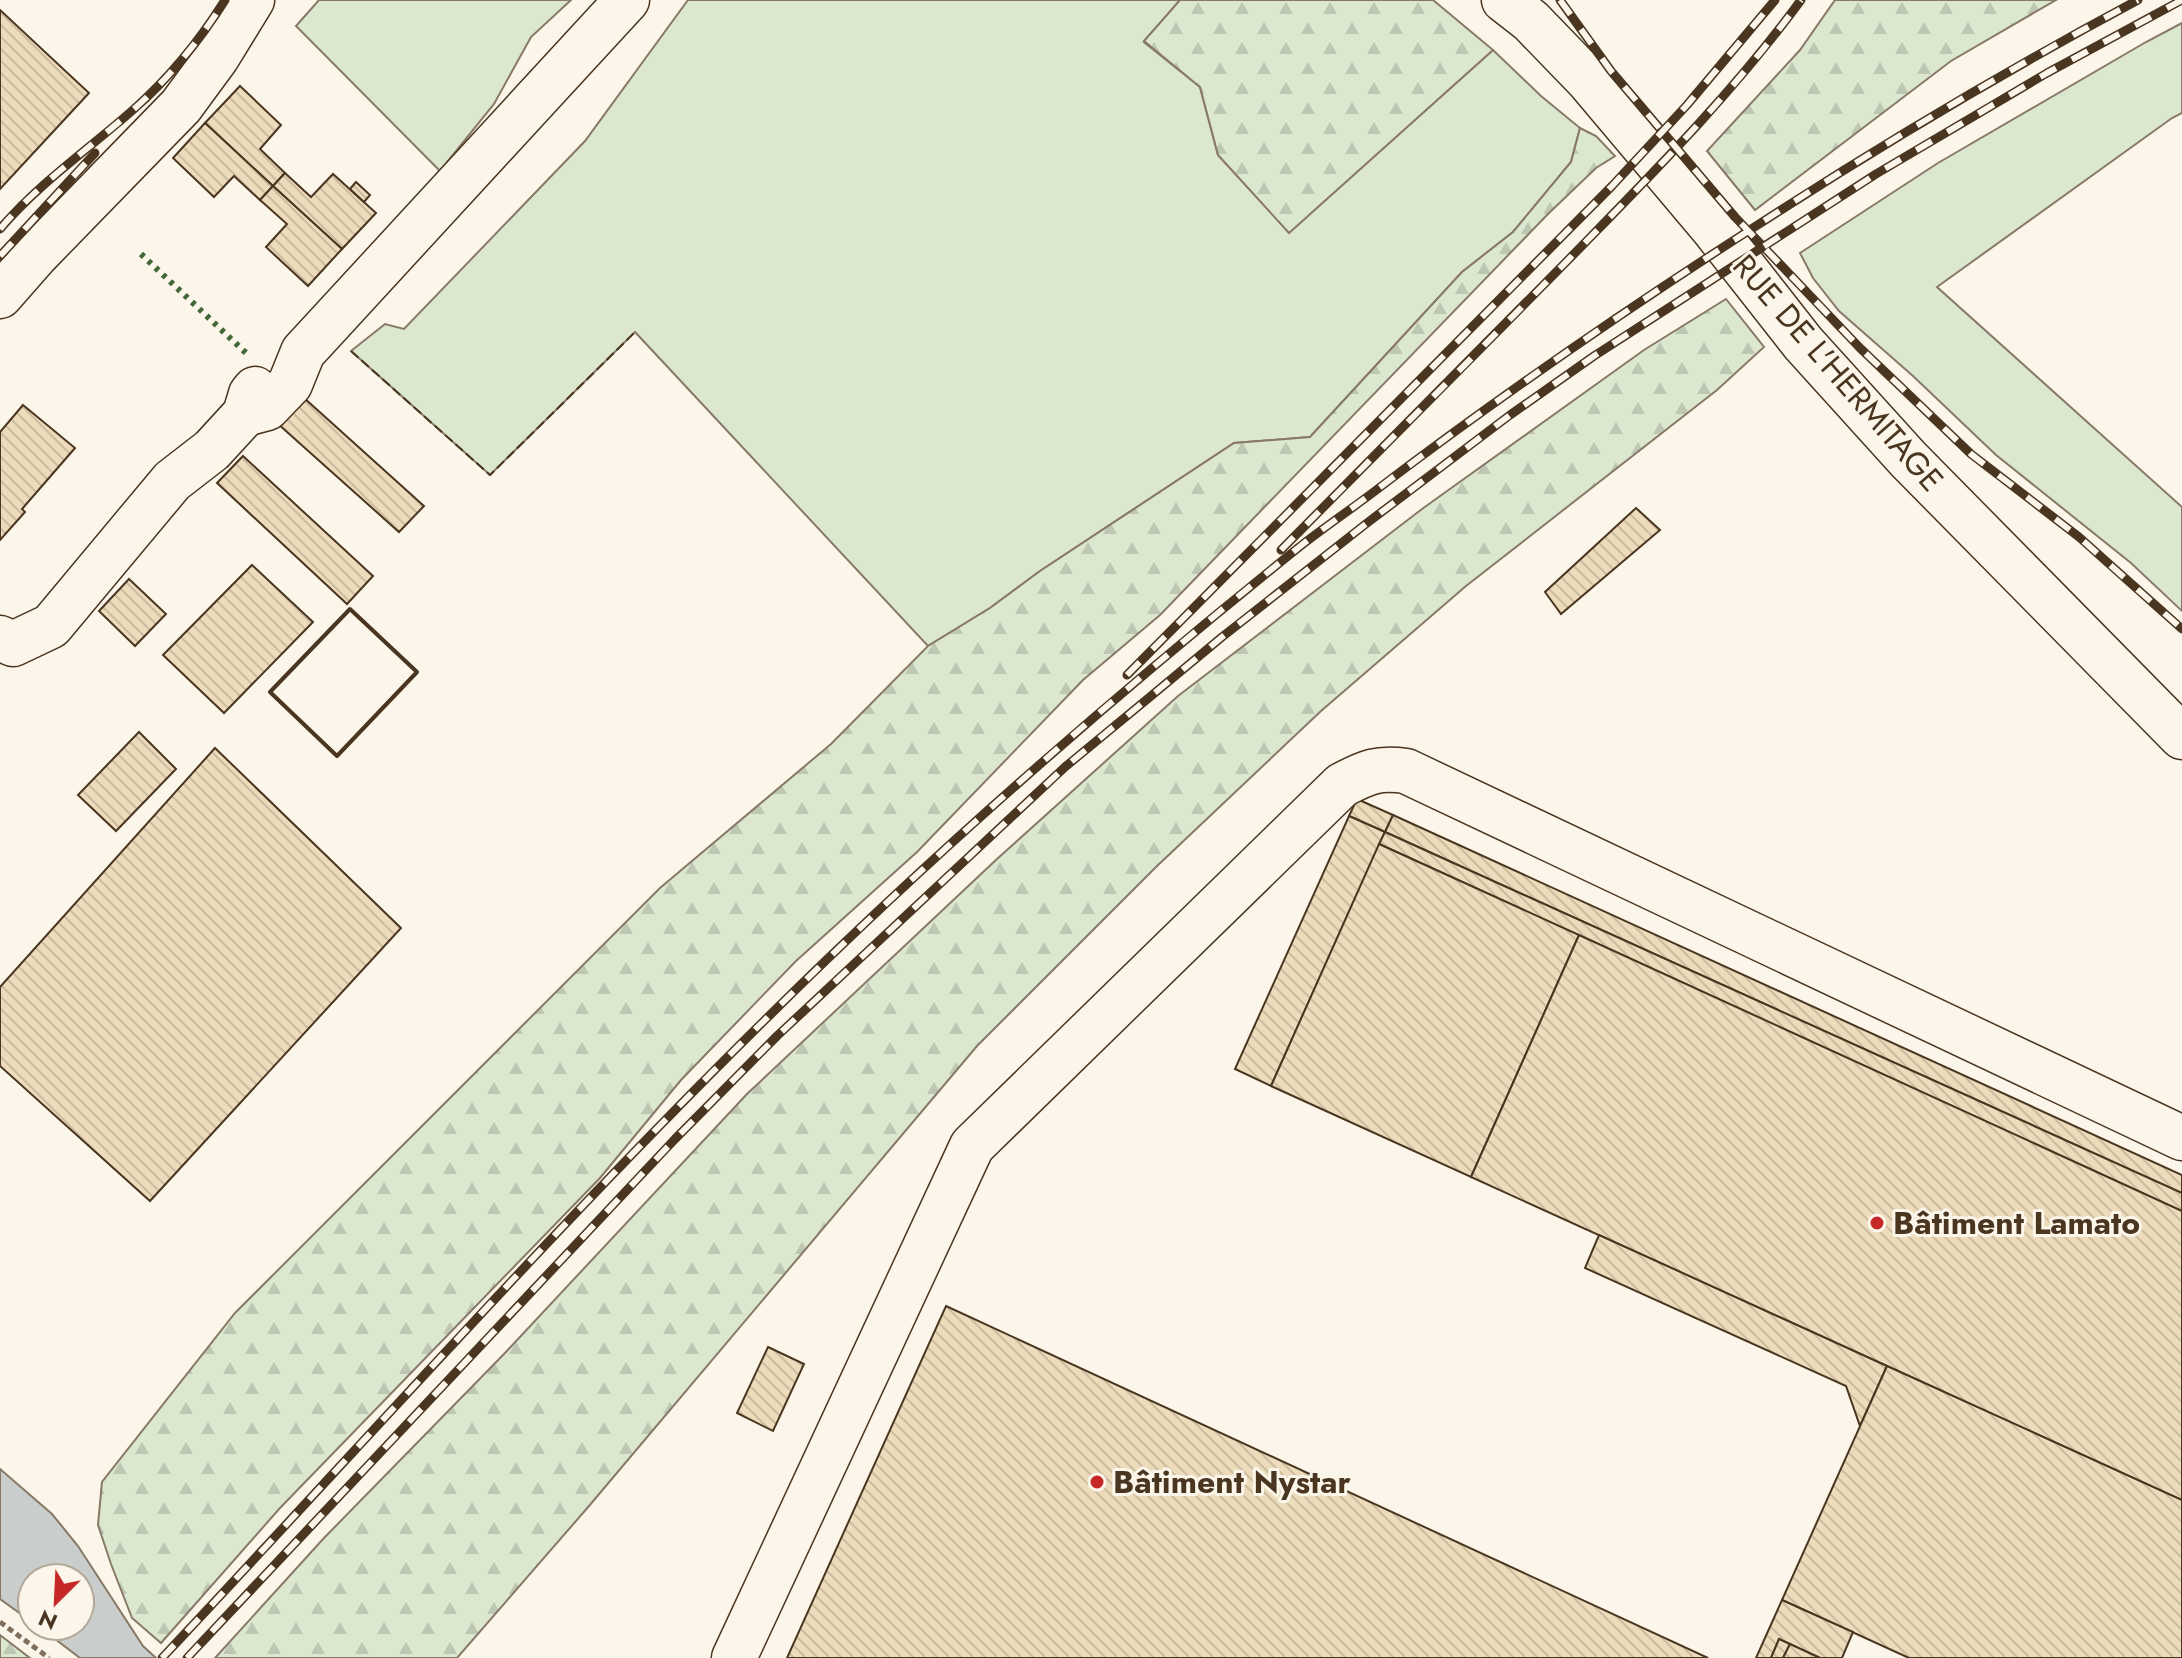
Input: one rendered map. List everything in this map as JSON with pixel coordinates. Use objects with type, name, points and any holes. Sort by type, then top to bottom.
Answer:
[{"type":"street","points":[[0,296],[181,106],[217,57],[252,0]]},
{"type":"street","points":[[0,638],[13,644],[51,626],[172,481],[212,450],[245,414],[267,408],[290,384],[303,352],[627,0]]},
{"type":"street","name":"RUE DE L'HERMITAGE","points":[[1504,0],[1531,21],[1589,81],[1712,227],[1803,343],[1908,459],[2182,737]]},
{"type":"street","points":[[734,1658],[972,1146],[1342,785],[1361,775],[1384,768],[1406,771],[2182,1138]]},
{"type":"path","points":[[0,1622],[49,1658]]},
{"type":"green space","points":[[319,0],[571,0],[531,37],[494,104],[440,171],[296,26]]},
{"type":"green space","points":[[688,0],[1180,0],[1144,42],[1200,87],[1218,155],[1289,232],[1493,50],[1580,128],[1571,162],[1513,232],[1462,272],[1310,437],[1234,443],[1040,571],[990,608],[928,646],[635,332],[490,475],[351,351],[385,324],[404,329],[585,141]]},
{"type":"green space","points":[[1180,0],[1433,0],[1493,50],[1289,233],[1218,155],[1200,87],[1144,41]]},
{"type":"green space","points":[[1835,0],[2056,0],[1951,61],[1755,210],[1707,151],[1800,50]]},
{"type":"green space","points":[[2182,23],[2182,113],[1937,287],[2182,507],[2182,611],[2131,563],[1996,455],[1839,311],[1813,278],[1800,253],[1938,163]]},
{"type":"green space","points":[[1580,128],[1596,136],[1615,156],[1596,168],[1548,214],[1160,615],[1083,680],[917,852],[796,961],[681,1080],[600,1178],[280,1508],[161,1643],[132,1618],[98,1525],[102,1482],[235,1313],[660,888],[831,744],[928,646],[990,608],[1040,571],[1234,443],[1310,437],[1462,272],[1513,232],[1571,162]]},
{"type":"green space","points":[[1726,299],[1764,347],[1717,390],[1466,586],[1321,711],[1156,867],[977,1046],[457,1658],[215,1658],[324,1538],[504,1354],[747,1094],[997,859],[1178,696],[1422,509],[1644,350]]},
{"type":"green space","points":[[0,1635],[30,1658],[0,1658]]},
{"type":"shaded area","points":[[0,1469],[52,1514],[88,1562],[16,1562],[16,1610],[0,1599]]},
{"type":"shaded area","points":[[96,1574],[143,1646],[156,1658],[80,1658],[59,1642],[96,1642]]},
{"type":"building","points":[[0,10],[89,93],[0,189]]},
{"type":"building","points":[[240,86],[281,125],[260,149],[285,173],[273,186],[205,123]]},
{"type":"building","points":[[205,123],[273,186],[260,200],[234,176],[214,197],[173,158]]},
{"type":"building","points":[[285,173],[311,197],[333,174],[376,213],[342,249],[273,186]]},
{"type":"building","points":[[356,182],[370,195],[364,202],[350,189]]},
{"type":"building","points":[[273,186],[342,249],[308,286],[266,247],[287,224],[260,200]]},
{"type":"building","points":[[303,397],[424,506],[399,532],[278,424]]},
{"type":"building","points":[[23,405],[75,448],[22,509],[25,512],[0,540],[0,432]]},
{"type":"building","points":[[243,456],[373,576],[347,604],[217,483]]},
{"type":"building","points":[[1636,508],[1660,530],[1561,614],[1545,592]]},
{"type":"building","points":[[252,565],[313,622],[224,713],[163,655]]},
{"type":"building","points":[[129,579],[166,614],[135,646],[99,611]]},
{"type":"building","points":[[139,732],[176,769],[116,831],[78,795]]},
{"type":"building","points":[[215,748],[401,928],[150,1201],[0,1066],[0,987]]},
{"type":"building","points":[[1357,799],[1393,815],[1385,832],[1349,816]]},
{"type":"building","points":[[1393,815],[2182,1175],[2182,1193],[1385,832]]},
{"type":"building","points":[[1349,816],[1385,832],[1271,1086],[1235,1069]]},
{"type":"building","points":[[1385,832],[2182,1193],[2182,1211],[1379,844]]},
{"type":"building","points":[[1379,844],[1579,935],[1471,1177],[1271,1086]]},
{"type":"building","name":"Bâtiment Lamato","points":[[1579,935],[2182,1211],[2182,1500],[1471,1177]]},
{"type":"building","points":[[1599,1235],[1887,1366],[1860,1426],[1846,1386],[1585,1268]]},
{"type":"building","name":"Bâtiment Nystar","points":[[946,1306],[1708,1658],[787,1658]]},
{"type":"building","points":[[768,1347],[804,1364],[773,1431],[737,1413]]},
{"type":"building","points":[[1887,1366],[2182,1500],[2182,1658],[1909,1658],[1782,1600]]},
{"type":"building","points":[[1782,1600],[1853,1632],[1842,1658],[1820,1658],[1779,1639],[1771,1658],[1756,1658]]},
{"type":"building","points":[[1779,1639],[1790,1644],[1783,1658],[1771,1658]]},
{"type":"building","points":[[1790,1644],[1820,1658],[1783,1658]]},
{"type":"railway","points":[[0,229],[48,181],[159,85],[194,44],[225,0]]},
{"type":"railway","points":[[1560,0],[1611,71],[1735,217],[1860,348],[1971,454],[2079,537],[2182,629]]},
{"type":"railway","points":[[1127,675],[1612,186],[1687,105],[1775,0]]},
{"type":"railway","points":[[1281,550],[1661,164],[1748,68],[1801,0]]},
{"type":"railway","points":[[162,1658],[539,1252],[771,1014],[898,892],[1028,774],[1162,660],[1316,534],[1465,424],[1610,323],[1897,137],[2138,0]]},
{"type":"railway","points":[[187,1658],[675,1139],[777,1036],[1065,767],[1222,637],[1367,523],[1594,356],[1876,174],[2047,73],[2182,0]]},
{"type":"railway","points":[[0,256],[95,153]]},
{"type":"hedge","points":[[141,254],[246,353]]},
{"type":"fence","points":[[351,351],[490,475],[635,332]]},
{"type":"wall","points":[[350,609],[417,672],[337,756],[270,692],[350,609]]},
{"type":"place","name":"Bâtiment Lamato","points":[[1877,1223]]},
{"type":"place","name":"Bâtiment Nystar","points":[[1097,1482]]}]
